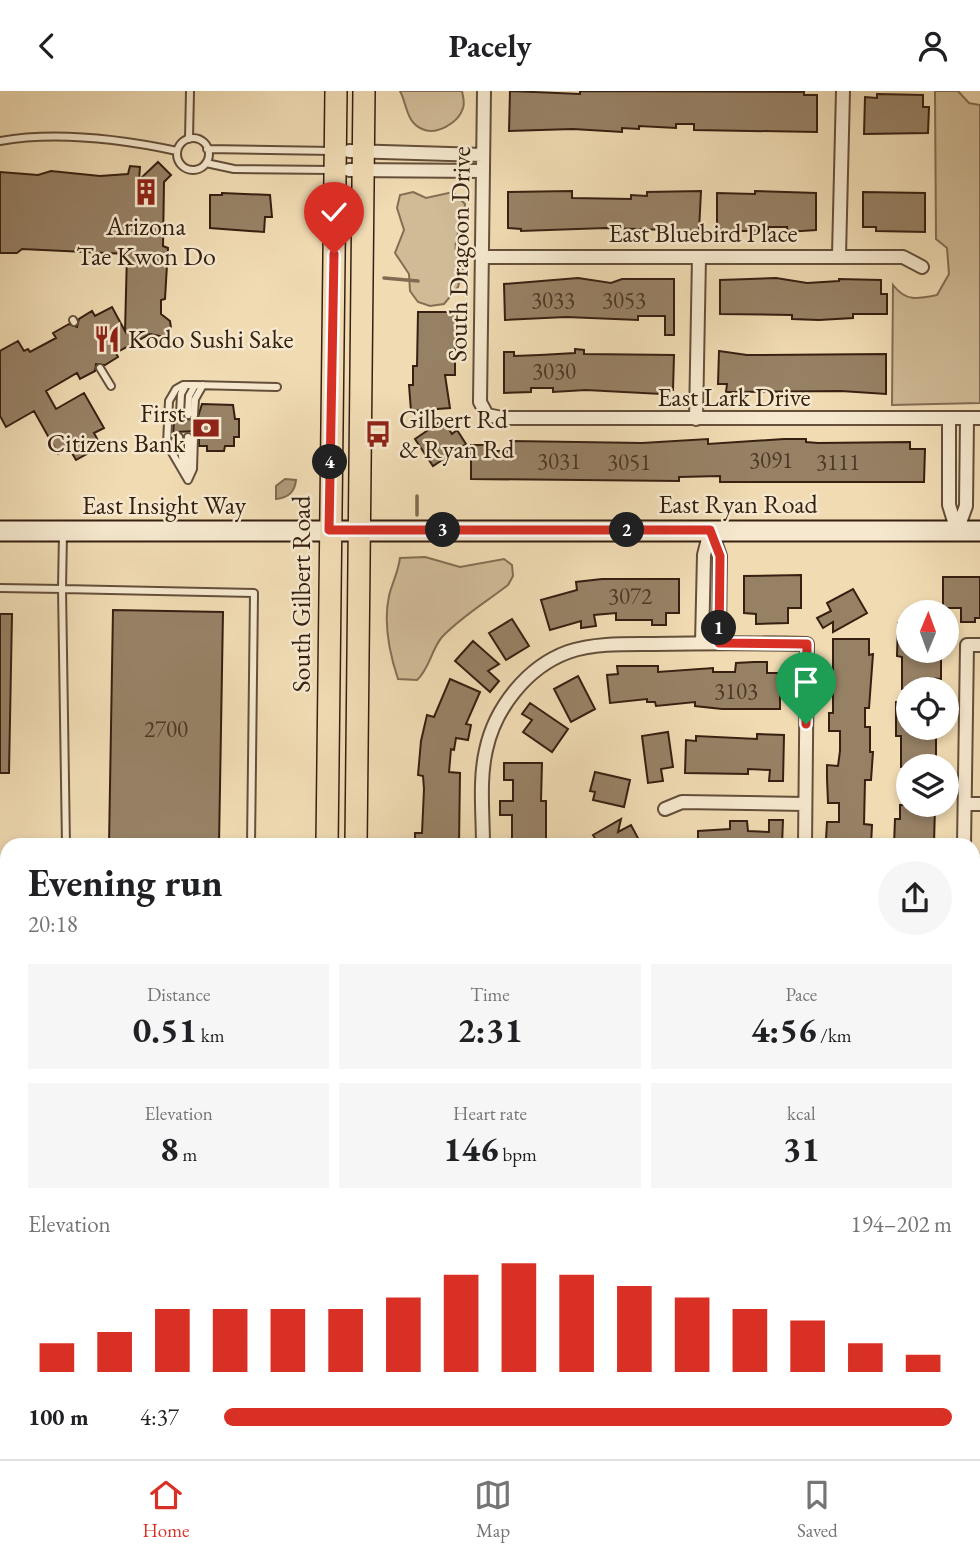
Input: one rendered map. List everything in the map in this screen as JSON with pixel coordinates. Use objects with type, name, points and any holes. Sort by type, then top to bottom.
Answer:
[{"type":"main road","name":"South Gilbert Road","points":[[336,91],[349,161],[358,530],[356,838]]},
{"type":"main road","name":"South Gilbert Road","points":[[327,838],[329,530],[349,161],[364,91]]},
{"type":"street","name":"South Dragoon Drive","points":[[484,91],[480,402],[487,415]]},
{"type":"street","points":[[839,255],[843,91]]},
{"type":"street","points":[[349,161],[483,155]]},
{"type":"street","points":[[349,161],[483,171]]},
{"type":"street","name":"East Bluebird Place","points":[[482,257],[839,255],[904,257],[922,267]]},
{"type":"street","points":[[696,419],[699,257]]},
{"type":"street","name":"East Lark Drive","points":[[487,415],[502,418],[973,418]]},
{"type":"street","points":[[949,418],[949,505],[957,531]]},
{"type":"street","points":[[957,531],[966,506],[973,418]]},
{"type":"street","name":"East Ryan Road","points":[[329,530],[980,531]]},
{"type":"street","name":"East Insight Way","points":[[0,531],[329,530]]},
{"type":"street","points":[[710,530],[720,556],[719,643]]},
{"type":"street","points":[[702,643],[704,555],[710,530]]},
{"type":"street","points":[[483,838],[482,777],[486,750],[506,701],[525,680],[568,652],[596,646],[702,643],[807,644],[805,838]]},
{"type":"street","points":[[964,838],[973,645]]},
{"type":"street","points":[[665,809],[682,802],[805,804]]},
{"type":"street","points":[[965,804],[980,804]]},
{"type":"lane","points":[[189,139],[190,91]]},
{"type":"lane","points":[[0,141],[34,137],[82,138],[177,151]]},
{"type":"lane","points":[[189,139],[202,141],[208,149],[206,163],[196,170],[186,169],[179,162],[177,151],[182,143],[189,139]]},
{"type":"lane","points":[[208,149],[349,161]]},
{"type":"lane","points":[[206,163],[234,169],[349,161]]},
{"type":"lane","points":[[100,368],[111,386]]},
{"type":"lane","points":[[180,415],[181,394],[186,385]]},
{"type":"lane","points":[[188,480],[167,444],[169,401],[176,389],[186,385],[277,387]]},
{"type":"lane","points":[[191,415],[199,385]]},
{"type":"lane","points":[[179,437],[182,463],[188,480]]},
{"type":"lane","points":[[188,480],[191,437]]},
{"type":"lane","points":[[63,531],[66,838]]},
{"type":"lane","points":[[0,589],[254,593],[251,838]]},
{"type":"shaded area","points":[[400,91],[462,91],[464,106],[452,123],[441,129],[428,131],[413,122]]},
{"type":"shaded area","points":[[935,91],[958,91],[969,103],[980,105],[980,403],[892,405],[893,285],[908,297],[937,295],[949,274],[947,248],[936,239]]},
{"type":"shaded area","points":[[413,192],[426,198],[453,192],[465,204],[456,244],[458,259],[463,268],[458,287],[444,304],[430,306],[418,302],[410,291],[409,274],[395,253],[404,230],[397,208],[400,195]]},
{"type":"shaded area","points":[[285,479],[296,480],[294,488],[287,496],[276,499],[276,486]]},
{"type":"shaded area","points":[[425,557],[460,567],[504,559],[512,565],[513,576],[508,585],[465,616],[442,637],[417,680],[398,679],[388,638],[389,596],[400,558]]},
{"type":"building","points":[[510,91],[580,94],[580,91],[804,92],[804,95],[817,95],[817,132],[694,130],[694,124],[676,124],[676,128],[639,126],[639,129],[622,128],[622,132],[573,129],[509,131]]},
{"type":"building","points":[[877,94],[923,95],[923,107],[929,107],[928,133],[864,134],[865,97],[877,98]]},
{"type":"building","points":[[158,162],[171,175],[164,182],[163,246],[168,248],[165,299],[161,300],[161,314],[170,321],[171,328],[165,337],[150,334],[116,353],[118,357],[105,365],[96,364],[95,371],[80,379],[77,373],[46,391],[56,409],[84,393],[104,428],[94,433],[101,446],[76,460],[69,448],[58,454],[34,411],[6,427],[0,416],[0,351],[18,341],[24,351],[28,349],[30,352],[56,338],[53,333],[69,324],[77,327],[79,319],[92,311],[95,316],[112,307],[125,331],[127,254],[22,249],[17,253],[0,253],[0,172],[38,175],[51,171],[100,176],[128,174],[130,166],[140,167],[139,180]]},
{"type":"building","points":[[572,191],[572,198],[631,199],[631,195],[647,196],[647,192],[701,191],[699,231],[606,228],[521,231],[508,228],[508,192]]},
{"type":"building","points":[[755,191],[816,193],[816,230],[787,232],[787,227],[768,227],[768,231],[717,231],[717,193],[755,194]]},
{"type":"building","points":[[863,192],[925,193],[925,232],[876,231],[876,227],[863,227]]},
{"type":"building","points":[[210,195],[270,195],[272,217],[265,217],[264,232],[210,228]]},
{"type":"building","points":[[578,278],[611,283],[622,279],[674,279],[674,335],[665,335],[665,316],[638,316],[638,320],[566,317],[505,320],[504,284]]},
{"type":"building","points":[[776,278],[807,283],[839,279],[881,280],[881,294],[887,294],[887,314],[853,314],[853,318],[819,320],[792,319],[792,315],[720,314],[720,280]]},
{"type":"building","points":[[418,312],[455,312],[455,375],[445,375],[450,408],[411,411],[409,385],[413,385],[413,366],[417,366]]},
{"type":"building","points":[[575,349],[584,350],[584,354],[674,355],[673,390],[661,390],[661,394],[586,390],[553,392],[553,388],[531,388],[531,392],[504,393],[504,352],[514,352],[514,356],[540,355],[575,353]]},
{"type":"building","points":[[719,351],[747,355],[886,354],[886,394],[841,391],[726,392],[727,384],[718,384]]},
{"type":"building","name":"First Citizens Bank","points":[[202,404],[233,405],[235,419],[239,419],[239,437],[234,437],[234,446],[225,446],[224,451],[207,451],[207,446],[199,446],[199,435],[195,431],[177,432],[173,437],[174,418],[197,420]]},
{"type":"building","points":[[443,420],[452,434],[457,430],[466,444],[433,466],[415,439]]},
{"type":"building","points":[[708,439],[708,444],[784,439],[806,439],[806,442],[818,443],[910,442],[910,449],[925,449],[924,482],[720,482],[720,476],[679,477],[679,481],[471,479],[471,445],[492,445],[491,451],[512,451],[512,441],[642,443]]},
{"type":"building","points":[[801,575],[801,608],[788,608],[788,623],[756,624],[756,614],[744,613],[744,576]]},
{"type":"building","points":[[943,577],[980,577],[980,618],[975,618],[975,622],[961,622],[959,600],[943,600]]},
{"type":"building","points":[[602,579],[679,579],[679,613],[666,613],[666,625],[652,625],[652,620],[616,620],[616,613],[594,615],[596,626],[581,628],[581,621],[550,630],[541,600],[577,590],[576,582]]},
{"type":"building","points":[[853,589],[867,613],[833,632],[833,622],[823,628],[817,618],[831,611],[827,603]]},
{"type":"building","points":[[113,610],[223,612],[219,838],[109,838]]},
{"type":"building","points":[[0,614],[12,614],[9,773],[0,773]]},
{"type":"building","points":[[512,619],[529,646],[506,660],[489,633]]},
{"type":"building","points":[[833,639],[869,639],[869,655],[873,654],[865,727],[870,727],[870,752],[873,752],[871,780],[865,780],[864,824],[872,825],[871,838],[826,838],[827,822],[839,822],[839,803],[828,803],[827,765],[838,766],[840,751],[840,731],[829,731],[829,713],[833,713]]},
{"type":"building","points":[[473,641],[499,664],[488,671],[499,681],[490,692],[455,661]]},
{"type":"building","points":[[767,662],[767,673],[780,673],[780,709],[722,709],[695,706],[695,702],[656,706],[655,702],[647,702],[647,699],[610,703],[607,675],[618,674],[617,666],[658,666],[658,672],[713,668],[713,672],[735,672],[736,663]]},
{"type":"building","points":[[902,663],[941,663],[941,677],[902,677]]},
{"type":"building","points":[[578,676],[595,709],[571,722],[554,689]]},
{"type":"building","points":[[450,679],[480,692],[466,724],[471,725],[468,740],[456,738],[454,750],[451,749],[449,772],[460,773],[459,838],[415,838],[415,833],[422,833],[424,789],[423,776],[418,775],[421,741],[427,715],[434,717]]},
{"type":"building","points":[[530,703],[568,729],[552,752],[523,732],[532,720],[522,714]]},
{"type":"building","points":[[668,732],[673,767],[661,769],[663,781],[648,783],[642,736]]},
{"type":"building","points":[[757,734],[784,735],[783,781],[769,781],[770,770],[748,769],[748,774],[685,773],[686,740],[696,741],[696,736],[757,739]]},
{"type":"building","points":[[901,740],[936,740],[936,754],[901,754]]},
{"type":"building","points":[[504,763],[542,763],[541,801],[546,801],[546,838],[512,838],[512,815],[500,815],[500,801],[513,801],[513,780],[504,780]]},
{"type":"building","points":[[595,772],[630,780],[624,807],[593,800],[595,792],[590,791]]},
{"type":"building","points":[[935,817],[934,838],[894,838],[895,819]]},
{"type":"building","points":[[621,819],[618,832],[631,825],[638,838],[595,838],[593,835]]},
{"type":"building","points":[[769,820],[783,820],[782,838],[698,838],[698,831],[730,829],[730,821],[747,821],[748,831],[769,832]]},
{"type":"waterway","points":[[384,278],[418,281]]},
{"type":"waterway","points":[[417,496],[417,515]]},
{"type":"place","name":"Arizona Tae Kwon Do","points":[[146,192]]},
{"type":"place","name":"Kodo Sushi Sake","points":[[107,339]]},
{"type":"place","name":"First Citizens Bank","points":[[206,428]]},
{"type":"place","name":"Gilbert Rd & Ryan Rd","points":[[378,434]]},
{"type":"route","points":[[334,254],[329,530],[710,530],[720,556],[719,643],[807,644],[806,724]]}]
